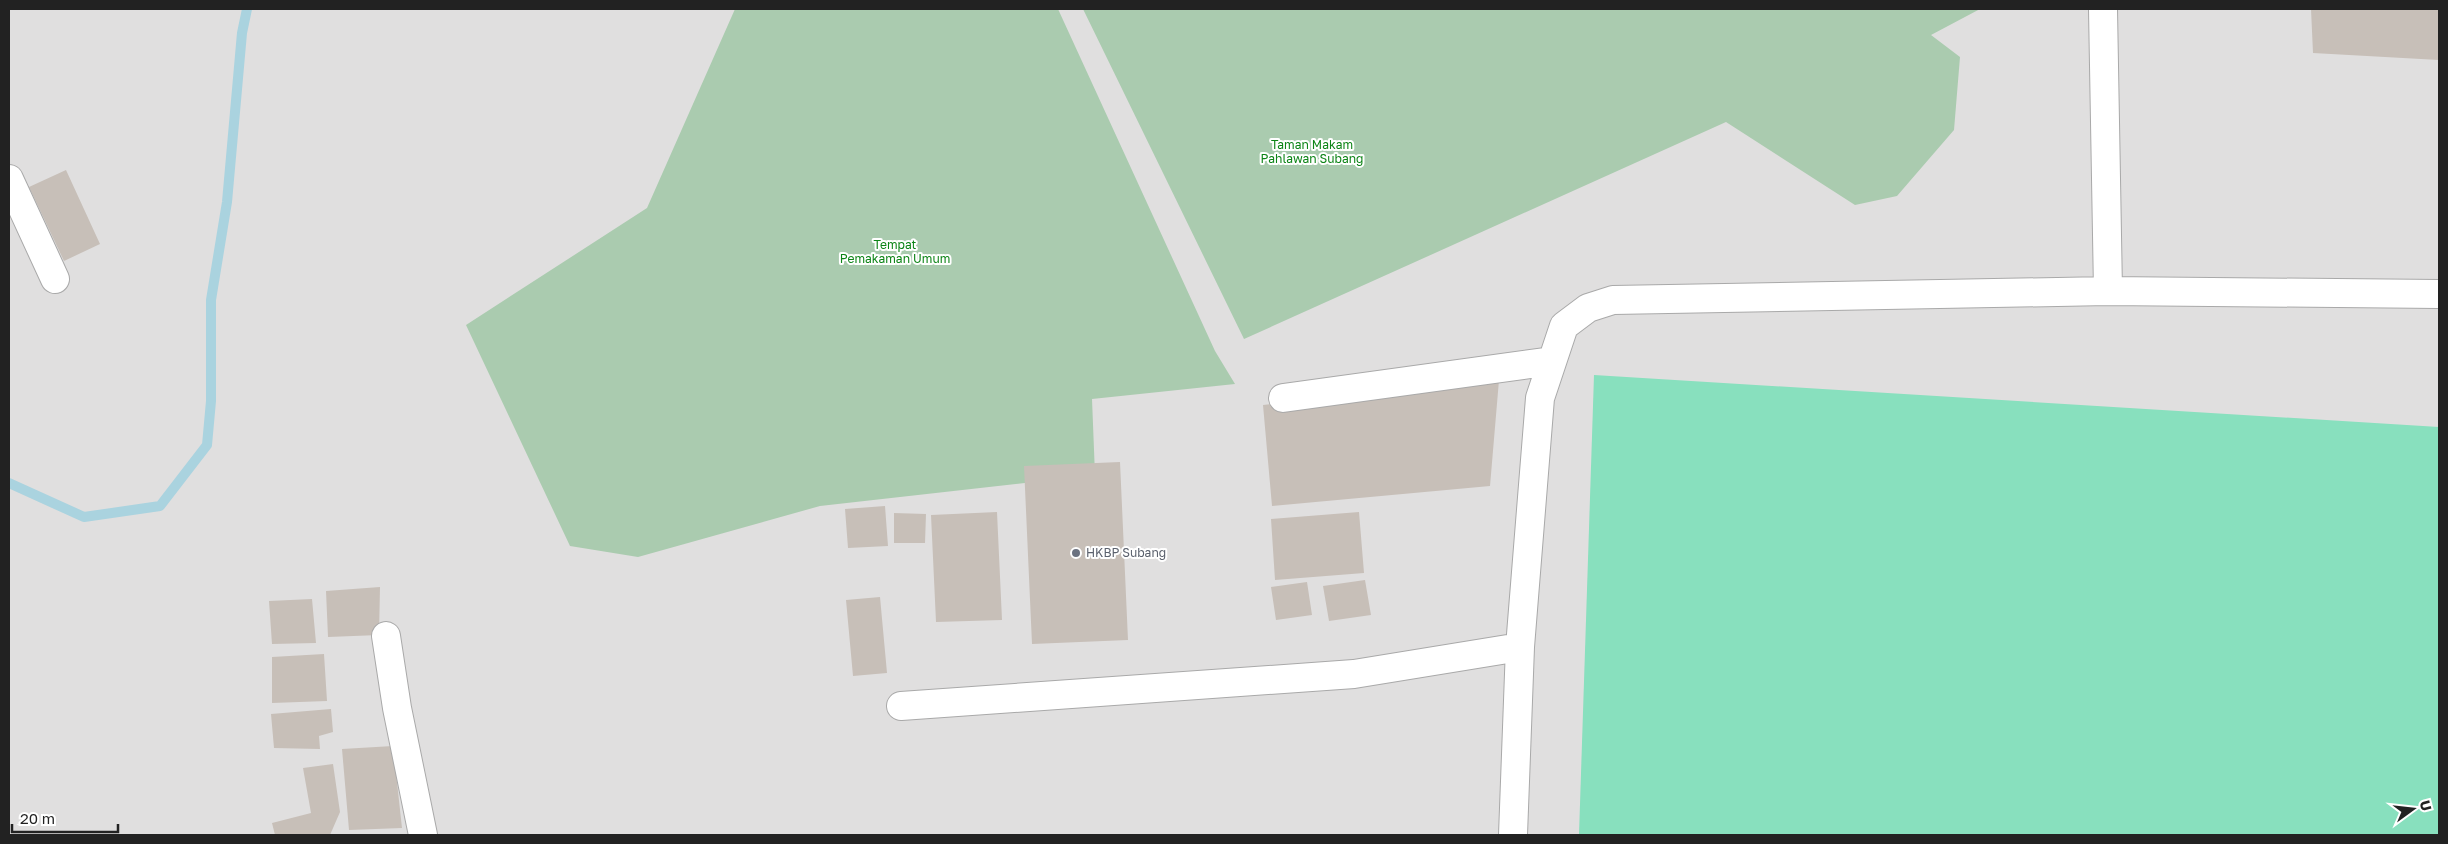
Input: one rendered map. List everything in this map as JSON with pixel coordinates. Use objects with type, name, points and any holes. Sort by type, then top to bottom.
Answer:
[{"type":"street","points":[[2103,9],[2108,291]]},
{"type":"street","points":[[9,178],[55,279]]},
{"type":"street","points":[[1513,835],[1520,647],[1540,398],[1564,326],[1588,308],[1613,300],[2108,291],[2439,294]]},
{"type":"street","points":[[1283,398],[1552,361]]},
{"type":"street","points":[[386,636],[397,708],[423,835]]},
{"type":"street","points":[[900,706],[1354,674],[1520,647]]},
{"type":"shaded area","points":[[9,9],[2439,9],[2439,835],[9,835]]},
{"type":"green space","name":"Tempat Pemakaman Umum","points":[[735,9],[1058,9],[1215,351],[1235,384],[1092,399],[1095,475],[820,506],[638,557],[570,546],[466,325],[647,208]]},
{"type":"green space","name":"Taman Makam Pahlawan Subang","points":[[1083,9],[1980,9],[1931,35],[1960,57],[1954,130],[1897,196],[1855,205],[1726,122],[1244,339]]},
{"type":"green space","points":[[1594,375],[2439,427],[2439,835],[1579,835]]},
{"type":"building","points":[[2311,9],[2439,9],[2439,60],[2313,53]]},
{"type":"building","points":[[66,170],[100,244],[64,261],[29,187]]},
{"type":"building","points":[[1499,380],[1490,486],[1272,506],[1263,405]]},
{"type":"building","name":"HKBP Subang","points":[[1120,462],[1128,640],[1032,644],[1024,466]]},
{"type":"building","points":[[885,506],[888,546],[848,548],[845,509]]},
{"type":"building","points":[[997,512],[1002,620],[936,622],[931,515]]},
{"type":"building","points":[[1359,512],[1364,573],[1275,580],[1271,519]]},
{"type":"building","points":[[894,513],[926,514],[925,543],[894,543]]},
{"type":"building","points":[[1365,580],[1371,615],[1329,621],[1323,586]]},
{"type":"building","points":[[1307,582],[1312,615],[1276,620],[1271,587]]},
{"type":"building","points":[[380,587],[379,635],[328,637],[326,591]]},
{"type":"building","points":[[880,597],[887,673],[853,676],[846,600]]},
{"type":"building","points":[[312,599],[316,643],[272,644],[269,601]]},
{"type":"building","points":[[324,654],[327,701],[272,703],[272,657]]},
{"type":"building","points":[[331,709],[333,732],[319,736],[320,749],[274,748],[271,714]]},
{"type":"building","points":[[393,746],[402,828],[349,830],[342,749]]},
{"type":"building","points":[[333,764],[340,812],[330,835],[275,835],[272,823],[311,813],[303,768]]},
{"type":"waterway","points":[[9,483],[84,517],[160,506],[207,445],[211,401],[211,300],[227,202],[242,33],[247,9]]},
{"type":"place","name":"HKBP Subang","points":[[1076,553]]}]
